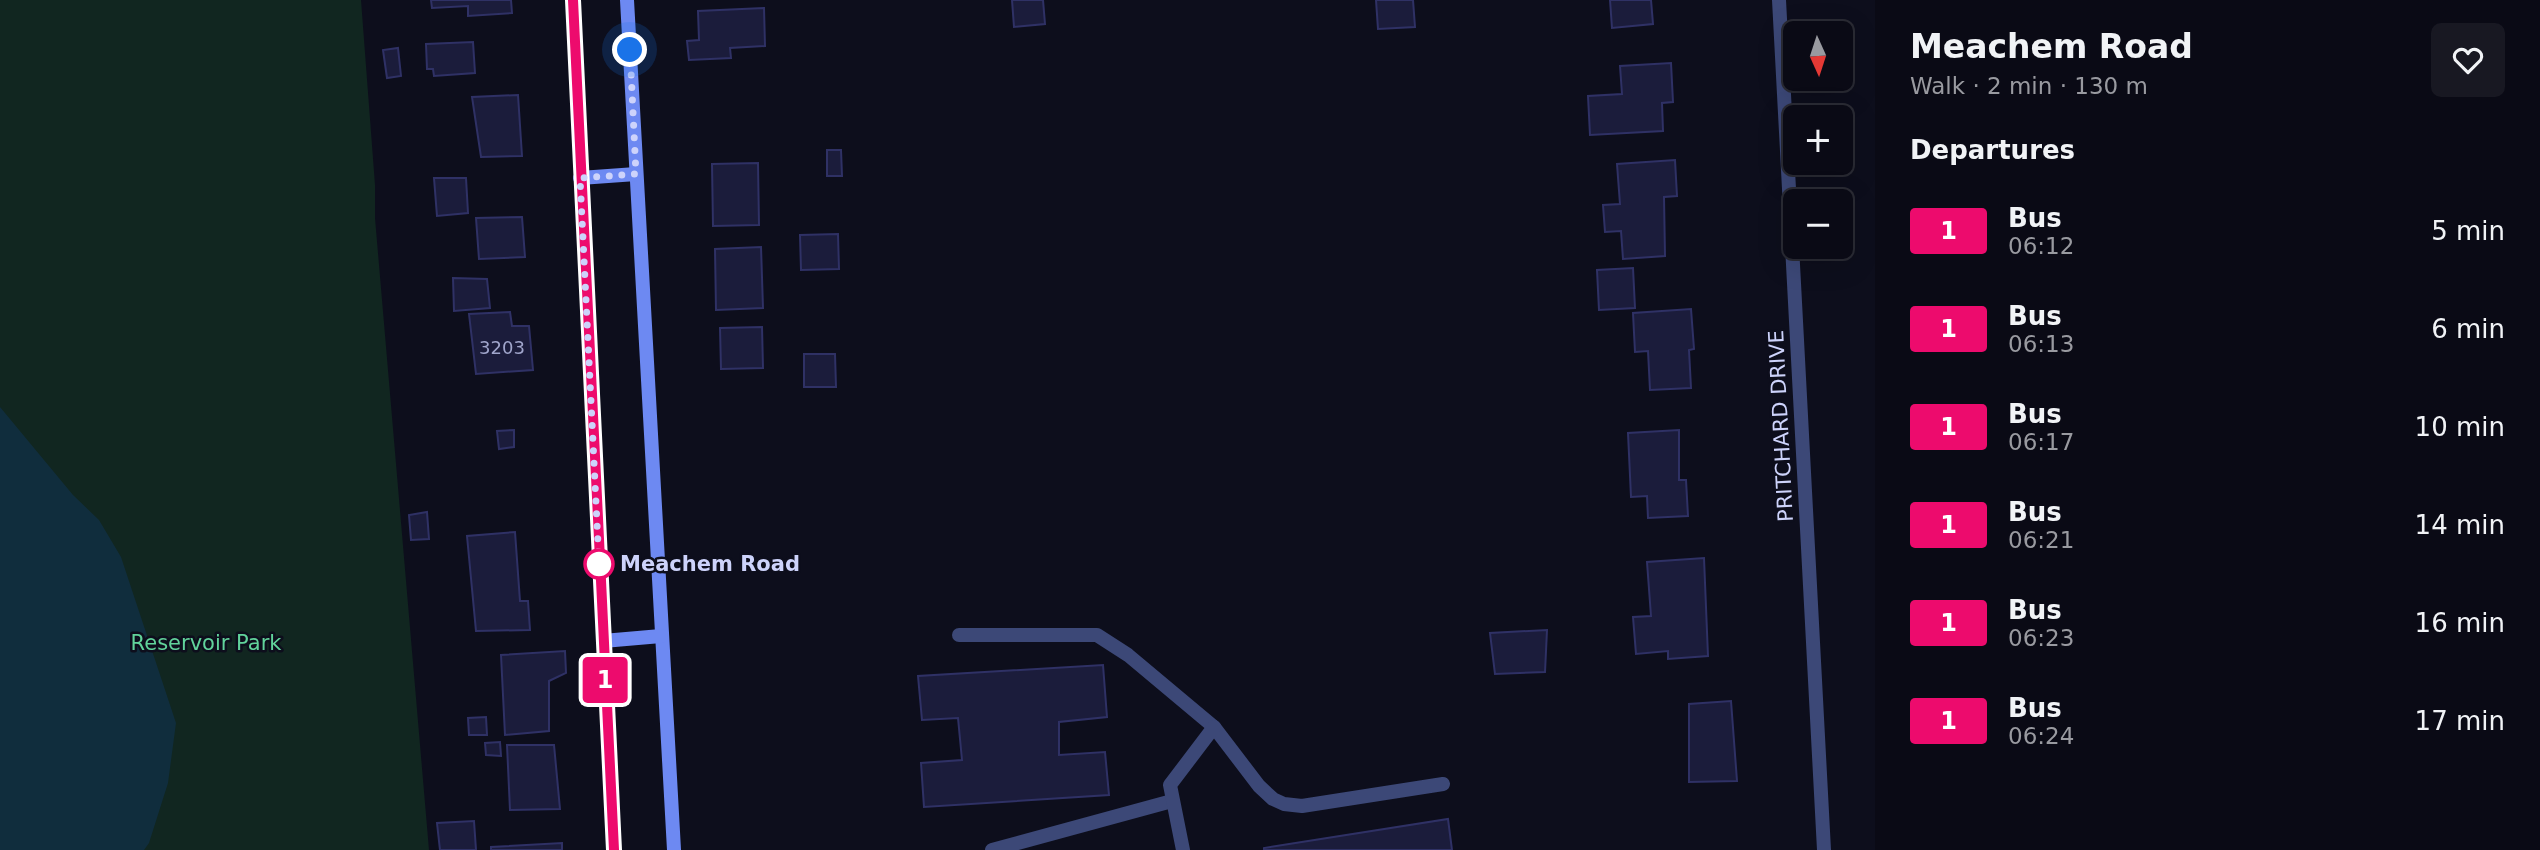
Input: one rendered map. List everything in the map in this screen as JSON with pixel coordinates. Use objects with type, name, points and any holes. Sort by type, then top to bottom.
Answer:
[{"type":"street","points":[[573,0],[614,850]]},
{"type":"street","points":[[627,0],[674,850]]},
{"type":"street","name":"PRITCHARD DRIVE","points":[[1779,0],[1824,850]]},
{"type":"street","points":[[580,178],[636,174]]},
{"type":"street","points":[[959,635],[1097,635],[1128,655],[1214,727],[1259,786],[1284,804],[1302,806],[1443,784]]},
{"type":"street","points":[[603,641],[661,636]]},
{"type":"street","points":[[1183,850],[1170,785],[1214,727]]},
{"type":"street","points":[[992,850],[1172,801]]},
{"type":"green space","name":"Reservoir Park","points":[[0,0],[361,0],[375,185],[375,218],[429,850],[0,850]]},
{"type":"water","points":[[0,407],[73,495],[99,520],[121,557],[176,723],[168,783],[149,843],[144,850],[0,850]]},
{"type":"building","points":[[431,0],[511,0],[512,13],[468,16],[468,6],[432,8]]},
{"type":"building","points":[[1012,0],[1043,0],[1045,24],[1014,27]]},
{"type":"building","points":[[1376,0],[1413,0],[1415,27],[1378,29]]},
{"type":"building","points":[[1610,0],[1651,0],[1653,24],[1612,28]]},
{"type":"building","points":[[764,8],[765,46],[730,48],[731,58],[689,60],[687,41],[699,40],[698,11]]},
{"type":"building","points":[[473,42],[475,73],[434,76],[433,69],[427,69],[426,44]]},
{"type":"building","points":[[398,48],[401,76],[387,78],[383,50]]},
{"type":"building","points":[[1671,63],[1673,102],[1662,103],[1663,131],[1590,135],[1588,96],[1622,94],[1620,66]]},
{"type":"building","points":[[518,95],[522,156],[481,157],[472,97]]},
{"type":"building","points":[[827,150],[841,150],[842,176],[827,176]]},
{"type":"building","points":[[1675,160],[1677,196],[1664,197],[1665,256],[1623,259],[1621,231],[1605,232],[1603,205],[1620,204],[1617,164]]},
{"type":"building","points":[[758,163],[759,225],[713,226],[712,164]]},
{"type":"building","points":[[434,178],[466,178],[468,213],[437,216]]},
{"type":"building","points":[[522,217],[525,257],[479,259],[476,218]]},
{"type":"building","points":[[838,234],[839,269],[801,270],[800,235]]},
{"type":"building","points":[[761,247],[763,308],[716,310],[715,249]]},
{"type":"building","points":[[1633,268],[1635,308],[1599,310],[1597,270]]},
{"type":"building","points":[[453,278],[487,279],[490,308],[454,311]]},
{"type":"building","points":[[1691,309],[1694,349],[1689,350],[1691,388],[1650,390],[1648,351],[1635,352],[1633,313]]},
{"type":"building","points":[[510,312],[512,326],[529,326],[533,370],[476,374],[469,314]]},
{"type":"building","points":[[762,327],[763,368],[721,369],[720,328]]},
{"type":"building","points":[[804,354],[835,354],[836,387],[804,387]]},
{"type":"building","points":[[514,430],[514,447],[499,449],[497,431]]},
{"type":"building","points":[[1679,430],[1679,480],[1686,480],[1688,516],[1648,518],[1647,496],[1631,497],[1628,433]]},
{"type":"building","points":[[427,512],[429,539],[411,540],[409,515]]},
{"type":"building","points":[[515,532],[520,601],[528,601],[530,630],[476,631],[467,536]]},
{"type":"building","points":[[1704,558],[1708,656],[1668,659],[1668,651],[1636,654],[1633,617],[1651,616],[1647,562]]},
{"type":"building","points":[[1547,630],[1545,672],[1495,674],[1490,633]]},
{"type":"building","points":[[565,651],[566,673],[549,681],[549,731],[505,735],[501,655]]},
{"type":"building","points":[[1103,665],[1107,717],[1059,722],[1059,755],[1105,752],[1109,795],[924,807],[921,763],[962,760],[958,718],[922,720],[918,676]]},
{"type":"building","points":[[1731,701],[1737,781],[1689,782],[1689,704]]},
{"type":"building","points":[[486,717],[487,735],[469,735],[468,718]]},
{"type":"building","points":[[500,742],[501,756],[486,755],[485,743]]},
{"type":"building","points":[[507,745],[554,745],[560,809],[510,810]]},
{"type":"building","points":[[1448,819],[1452,850],[1264,850],[1264,848]]},
{"type":"building","points":[[474,821],[476,850],[440,850],[437,823]]},
{"type":"building","points":[[562,843],[562,850],[491,850],[491,847]]},
{"type":"bus line","name":"1","points":[[573,0],[587,353],[614,850]]},
{"type":"place","name":"Meachem Road","points":[[599,564]]},
{"type":"route","points":[[599,564],[580,178],[636,174],[630,50]]}]
